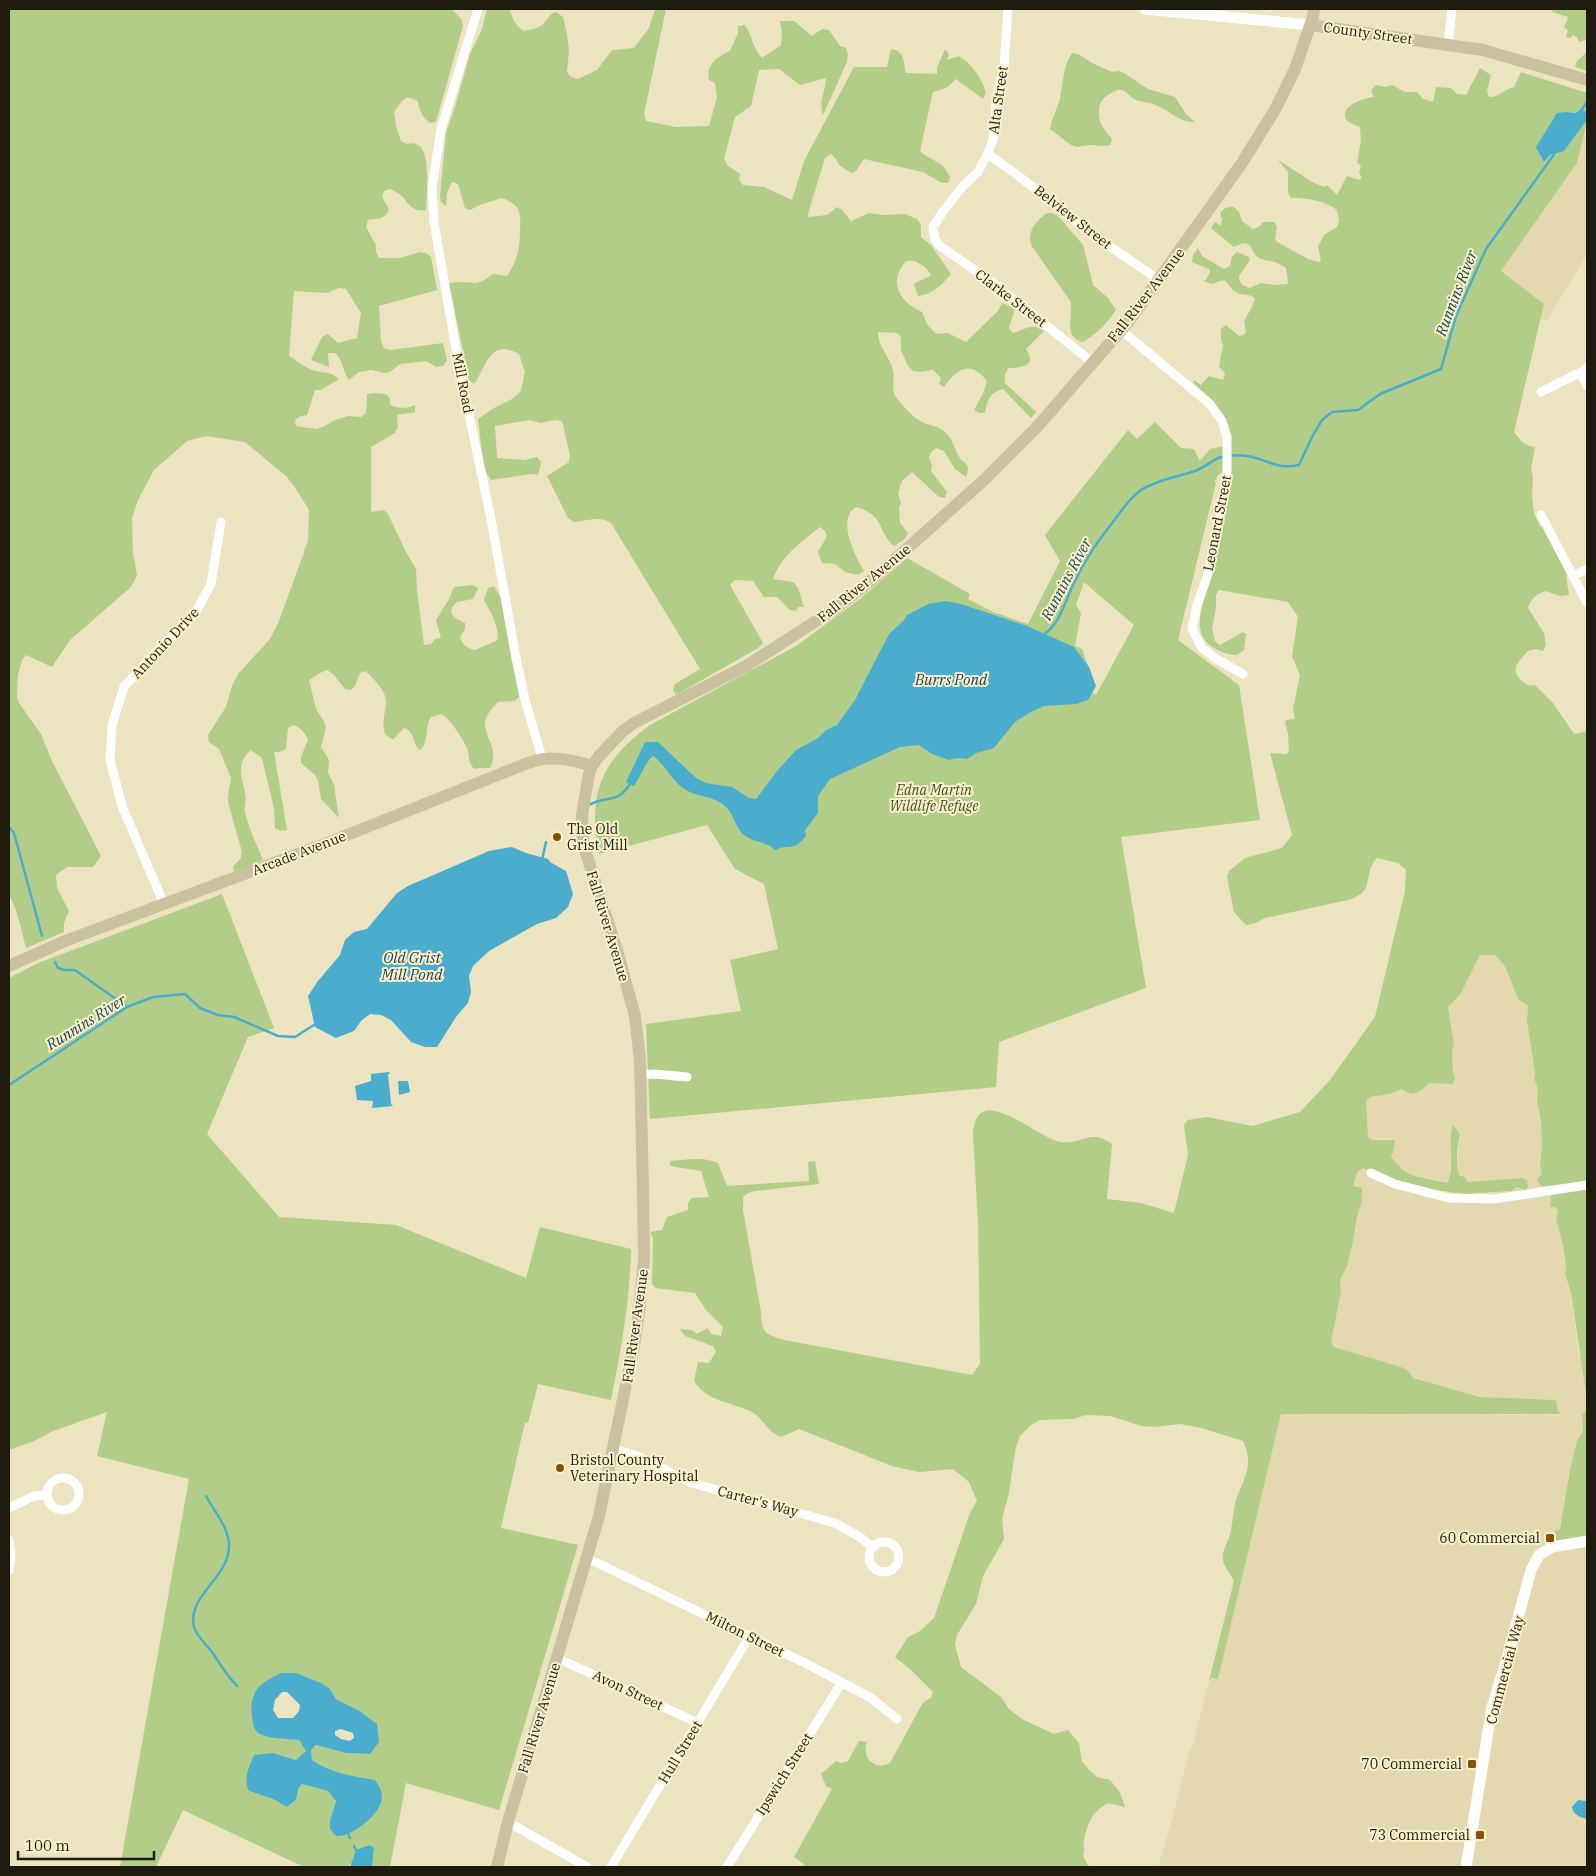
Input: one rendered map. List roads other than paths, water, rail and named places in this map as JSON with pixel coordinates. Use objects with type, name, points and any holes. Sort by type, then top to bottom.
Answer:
[{"type":"main road","name":"Fall River Avenue","points":[[497,1867],[508,1822],[599,1516],[634,1346],[644,1260],[640,1075],[635,1016],[617,950],[583,844],[582,815],[588,774],[598,756],[623,730],[746,666],[835,610],[874,578],[984,480],[1037,427],[1121,330],[1160,280],[1262,133],[1295,69],[1314,9]]},
{"type":"main road","name":"County Street","points":[[1310,25],[1488,52],[1587,80]]},
{"type":"main road","name":"Arcade Avenue","points":[[9,966],[65,942],[322,845],[542,758],[564,758],[592,766]]},
{"type":"street","name":"Mill Road","points":[[478,9],[441,129],[432,186],[434,222],[458,362],[491,519],[516,658],[525,700],[542,758]]},
{"type":"street","name":"Alta Street","points":[[934,232],[933,227],[944,210],[964,185],[978,172],[993,140],[996,102],[1004,64],[1008,9]]},
{"type":"street","name":"County Street","points":[[1145,9],[1310,25]]},
{"type":"street","points":[[1448,45],[1452,9]]},
{"type":"street","name":"Belview Street","points":[[988,154],[1050,199],[1083,228],[1160,280]]},
{"type":"street","name":"Clarke Street","points":[[934,232],[934,239],[940,246],[996,285],[1093,363]]},
{"type":"street","name":"Leonard Street","points":[[1121,330],[1210,404],[1222,421],[1227,437],[1227,482],[1208,574],[1197,604],[1192,629],[1202,648],[1218,660],[1243,674]]},
{"type":"street","points":[[1585,369],[1582,376],[1587,386]]},
{"type":"street","points":[[1541,392],[1585,369]]},
{"type":"street","points":[[1541,515],[1587,603]]},
{"type":"street","name":"Antonio Drive","points":[[164,904],[122,806],[110,760],[112,725],[124,687],[195,614],[211,584],[221,522]]},
{"type":"street","points":[[1573,576],[1587,569]]},
{"type":"street","points":[[640,1075],[654,1074],[687,1077]]},
{"type":"street","points":[[1371,1173],[1395,1184],[1449,1198],[1494,1199],[1587,1185]]},
{"type":"street","name":"Carter's Way","points":[[614,1449],[637,1456],[692,1483],[835,1523],[860,1537],[873,1548]]},
{"type":"street","points":[[9,1508],[34,1496],[47,1495]]},
{"type":"street","points":[[9,1540],[11,1556],[9,1570]]},
{"type":"street","name":"Commercial Way","points":[[1466,1867],[1492,1707],[1531,1570],[1539,1555],[1552,1547],[1587,1541]]},
{"type":"street","name":"Milton Street","points":[[587,1558],[842,1682],[870,1698],[897,1718]]},
{"type":"street","name":"Hull Street","points":[[611,1867],[749,1636]]},
{"type":"street","name":"Avon Street","points":[[557,1658],[698,1723]]},
{"type":"street","name":"Ipswich Street","points":[[727,1867],[842,1682]]},
{"type":"street","points":[[508,1822],[587,1867]]},
{"type":"water","points":[[1582,109],[1587,113],[1587,120],[1564,151],[1550,155],[1544,162],[1536,147],[1557,113],[1576,113]]},
{"type":"water","name":"Burrs Pond","points":[[945,601],[961,604],[1027,626],[1074,647],[1089,667],[1096,686],[1088,700],[1076,704],[1044,706],[1029,713],[1015,722],[994,748],[976,753],[967,759],[949,760],[932,754],[919,745],[900,747],[830,779],[818,796],[818,813],[805,830],[806,836],[794,846],[775,850],[744,835],[731,813],[721,803],[681,787],[653,756],[634,786],[626,782],[645,742],[658,742],[696,778],[706,783],[732,787],[749,798],[756,799],[796,750],[837,725],[855,700],[889,634],[907,615],[928,604]]},
{"type":"water","name":"Old Grist Mill Pond","points":[[512,847],[548,859],[566,871],[573,894],[568,907],[556,918],[537,924],[489,951],[473,966],[469,976],[471,992],[468,1003],[456,1017],[437,1047],[425,1047],[411,1042],[391,1020],[381,1015],[370,1014],[361,1021],[354,1031],[336,1038],[315,1027],[308,996],[340,955],[345,940],[354,932],[367,929],[397,893],[408,886],[489,851]]},
{"type":"water","points":[[389,1072],[391,1104],[393,1106],[372,1108],[373,1101],[357,1100],[355,1086],[371,1081],[371,1074]]},
{"type":"water","points":[[398,1081],[408,1081],[410,1092],[399,1095]]},
{"type":"water","points":[[281,1673],[296,1673],[321,1683],[330,1689],[336,1699],[358,1710],[377,1724],[379,1742],[370,1754],[346,1753],[316,1745],[311,1750],[312,1760],[319,1764],[342,1773],[375,1780],[380,1788],[382,1798],[377,1811],[357,1829],[342,1836],[336,1836],[330,1829],[330,1820],[336,1801],[328,1791],[302,1784],[298,1789],[296,1800],[287,1807],[273,1799],[249,1791],[247,1778],[254,1755],[273,1753],[296,1760],[306,1751],[299,1740],[265,1736],[257,1732],[253,1725],[251,1708],[254,1694],[261,1685]],"holes":[[[282,1692],[287,1692],[300,1705],[299,1711],[293,1718],[278,1718],[273,1710],[275,1700]],[[341,1729],[353,1733],[354,1738],[350,1741],[335,1735],[335,1731]]]},
{"type":"water","points":[[1578,1800],[1587,1801],[1587,1819],[1577,1815],[1573,1810],[1572,1807]]},
{"type":"water","points":[[370,1845],[374,1848],[372,1867],[350,1867],[356,1850]]},
{"type":"waterway","name":"Runnins River","points":[[1580,112],[1587,102]]},
{"type":"waterway","name":"Runnins River","points":[[1042,636],[1057,620],[1092,550],[1124,507],[1141,490],[1160,481],[1198,470],[1221,457],[1244,455],[1277,465],[1299,465],[1322,420],[1332,412],[1358,410],[1380,394],[1441,369],[1456,316],[1486,249],[1555,153]]},
{"type":"waterway","name":"Runnins River","points":[[589,805],[617,797],[627,789],[632,781]]},
{"type":"waterway","points":[[9,827],[14,833],[42,936]]},
{"type":"waterway","name":"Runnins River","points":[[542,860],[546,842]]},
{"type":"waterway","points":[[55,962],[58,968],[75,970],[127,1007]]},
{"type":"waterway","name":"Runnins River","points":[[9,1085],[127,1007],[153,997],[185,994],[200,1008],[218,1015],[234,1017],[278,1036],[295,1037],[317,1023]]},
{"type":"waterway","points":[[206,1496],[226,1531],[229,1544],[228,1556],[217,1577],[196,1606],[193,1616],[194,1627],[199,1637],[237,1686]]},
{"type":"waterway","points":[[348,1834],[350,1838]]},
{"type":"waterway","points":[[354,1846],[356,1850]]},
{"type":"place","name":"The Old Grist Mill","points":[[557,837]]},
{"type":"place","name":"Bristol County Veterinary Hospital","points":[[560,1468]]},
{"type":"place","name":"60 Commercial","points":[[1550,1538]]},
{"type":"place","name":"70 Commercial","points":[[1472,1764]]},
{"type":"place","name":"73 Commercial","points":[[1480,1835]]},
{"type":"park label","name":"Edna Martin Wildlife Refuge","points":[[934,798]]}]
